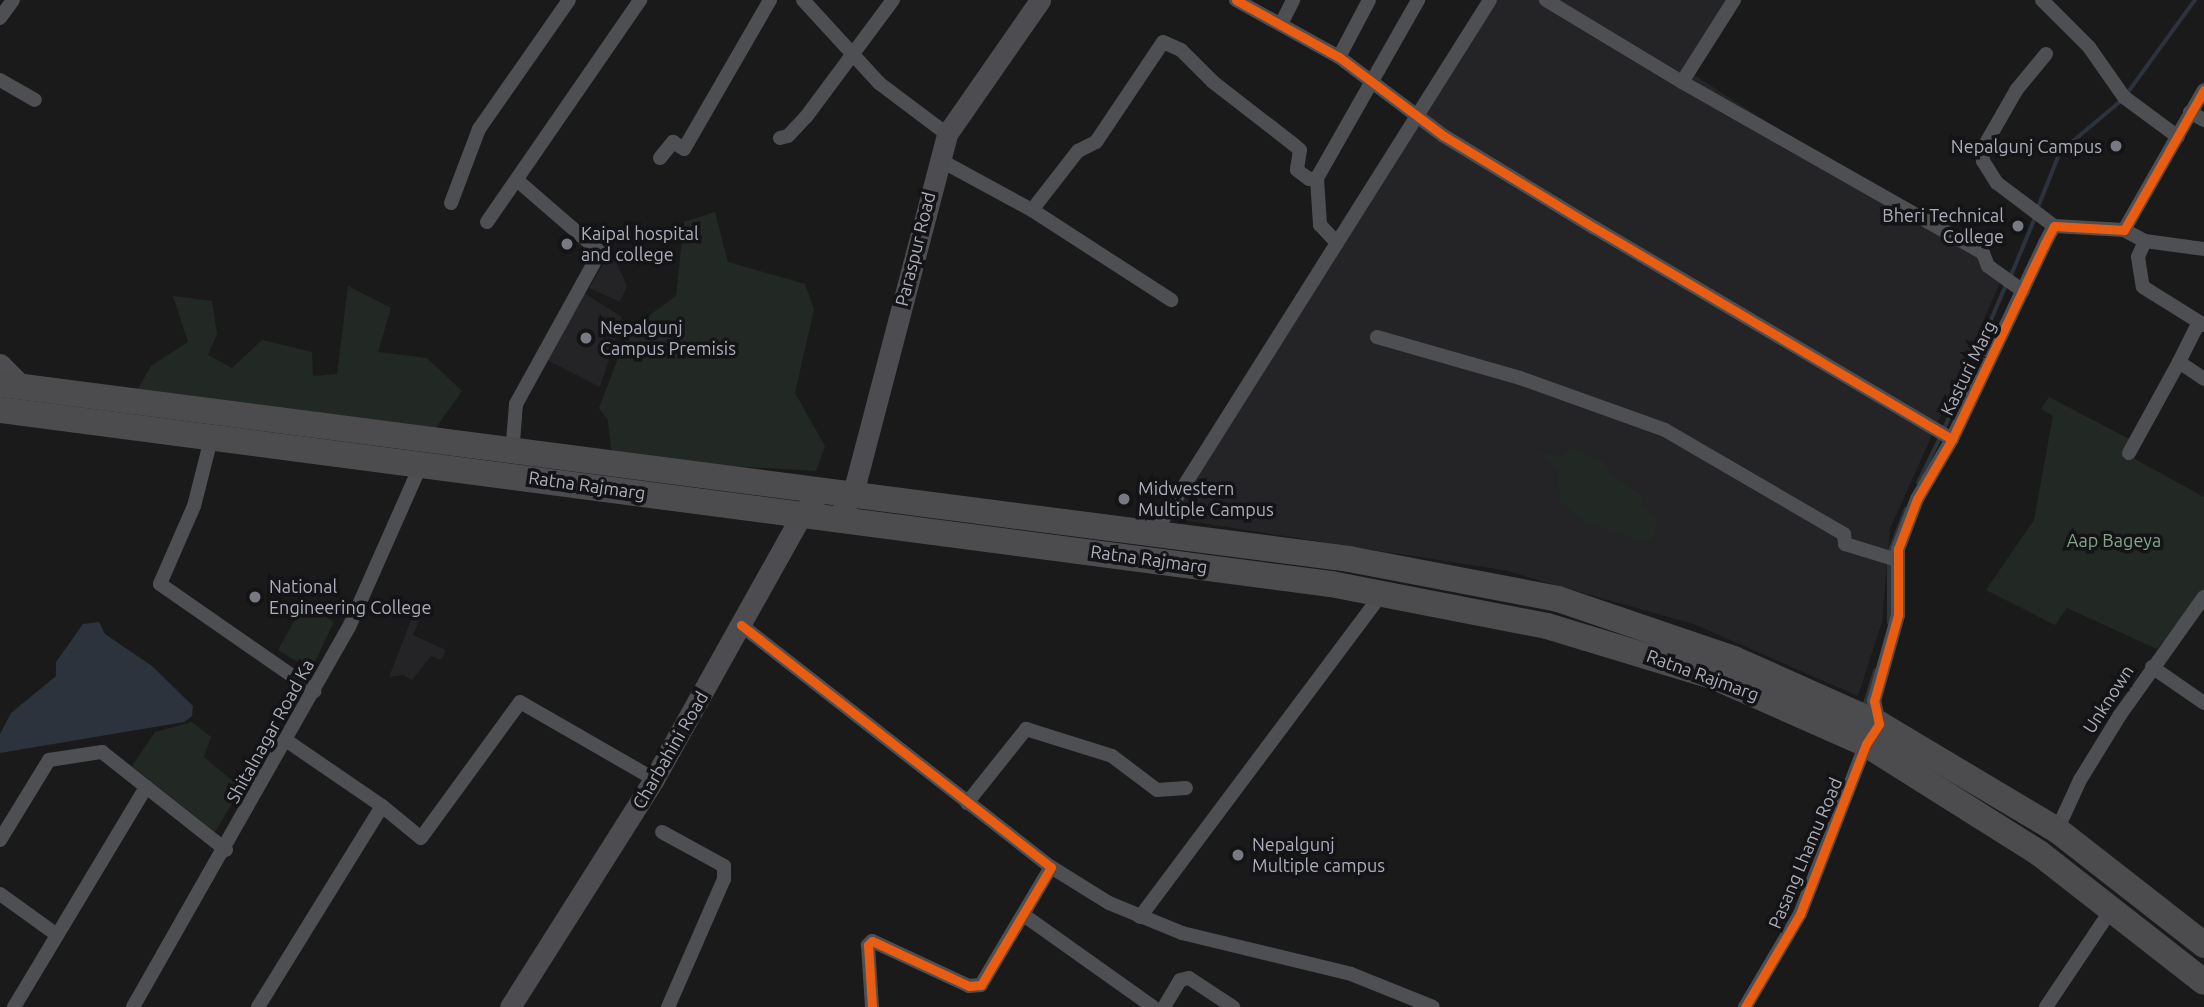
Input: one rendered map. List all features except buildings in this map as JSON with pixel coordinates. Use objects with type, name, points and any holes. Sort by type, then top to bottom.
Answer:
[{"type":"highway","name":"Ratna Rajmarg","points":[[11,385],[803,514],[1384,591],[1628,648],[1873,734],[1952,795],[2113,907],[2204,982]]},
{"type":"highway","name":"Ratna Rajmarg","points":[[0,410],[211,439],[426,452],[512,454],[823,489],[1349,559],[1559,599],[1734,659],[2057,830],[2204,945]]},
{"type":"main road","name":"Paraspur Road","points":[[837,519],[853,494],[938,159],[947,134],[1040,0]]},
{"type":"main road","points":[[0,364],[11,385]]},
{"type":"main road","name":"Charbahini Road","points":[[510,1007],[654,779],[803,514],[823,489]]},
{"type":"street","points":[[0,18],[13,0]]},
{"type":"street","points":[[451,203],[479,129],[569,0]]},
{"type":"street","points":[[487,222],[640,0]]},
{"type":"street","points":[[660,158],[673,142],[684,149],[770,0]]},
{"type":"street","points":[[780,138],[788,136],[806,117],[893,0]]},
{"type":"street","points":[[1236,0],[1339,57],[1418,113],[1444,136],[1952,439]]},
{"type":"street","points":[[1281,24],[1293,0]]},
{"type":"street","points":[[1339,57],[1369,0]]},
{"type":"street","points":[[1336,243],[1320,225],[1317,178],[1419,0]]},
{"type":"street","points":[[1153,535],[1490,0]]},
{"type":"street","points":[[1546,0],[1682,82],[1983,253],[1988,266],[2023,291]]},
{"type":"street","points":[[1682,82],[1734,0]]},
{"type":"street","points":[[2042,0],[2089,47],[2124,97],[2178,137]]},
{"type":"street","points":[[810,2],[851,56],[947,134]]},
{"type":"street","points":[[1032,210],[1077,150],[1096,142],[1163,42],[1181,50],[1213,82],[1300,150],[1297,170],[1309,179],[1317,178]]},
{"type":"street","points":[[2046,54],[2017,89],[1982,150],[1983,161],[1997,183],[2054,226],[2124,230],[2145,242],[2204,249]]},
{"type":"street","points":[[0,80],[35,100]]},
{"type":"street","points":[[2124,230],[2204,90]]},
{"type":"street","points":[[2190,112],[2204,120]]},
{"type":"street","points":[[938,159],[1032,210],[1171,300]]},
{"type":"street","points":[[512,454],[516,404],[600,251],[517,180]]},
{"type":"street","name":"Kasturi Marg","points":[[1873,734],[1874,701],[1898,615],[1897,561],[1917,499],[1952,439],[2054,226]]},
{"type":"street","points":[[2129,453],[2202,324],[2143,287],[2138,257],[2145,242]]},
{"type":"street","points":[[1377,337],[1520,378],[1665,430],[1827,523],[1844,534],[1845,544],[1897,561]]},
{"type":"street","points":[[2179,362],[2204,379]]},
{"type":"street","points":[[211,439],[194,506],[160,584],[314,691]]},
{"type":"street","name":"Shitalnagar Road Ka","points":[[139,1005],[349,626],[426,452]]},
{"type":"street","points":[[1140,917],[1384,591]]},
{"type":"street","name":"Unknown","points":[[2057,830],[2080,780],[2152,667],[2204,597]]},
{"type":"street","points":[[741,625],[1051,867],[1140,917],[1182,933],[1352,974],[1433,1007]]},
{"type":"street","points":[[2152,667],[2204,702]]},
{"type":"street","points":[[287,741],[382,806],[421,838],[520,702],[654,779]]},
{"type":"street","points":[[967,803],[1026,729],[1112,756],[1157,790],[1186,788]]},
{"type":"street","name":"Pasang Lhamu Road","points":[[1745,1007],[1800,914],[1873,734]]},
{"type":"street","points":[[0,840],[50,760],[102,752],[226,850]]},
{"type":"street","points":[[14,1007],[146,787]]},
{"type":"street","points":[[258,1007],[382,806]]},
{"type":"street","points":[[662,832],[724,866],[724,879],[668,1007]]},
{"type":"street","points":[[872,1007],[868,945],[872,941],[970,986],[981,985],[1025,916],[1051,867]]},
{"type":"street","points":[[0,894],[57,935]]},
{"type":"street","points":[[2046,1007],[2113,907]]},
{"type":"street","points":[[1025,916],[1153,1007]]},
{"type":"street","points":[[1164,1007],[1180,979],[1189,978],[1233,1007]]},
{"type":"shaded area","points":[[1497,0],[1729,0],[1691,73],[2004,274],[1890,529],[1882,622],[1858,696],[1696,625],[1503,570],[1169,518]]},
{"type":"shaded area","points":[[606,259],[616,261],[627,286],[620,302],[589,288]]},
{"type":"shaded area","name":"Nepalgunj Campus Premisis","points":[[581,291],[622,317],[600,387],[545,359]]},
{"type":"shaded area","points":[[422,614],[413,635],[446,650],[441,660],[431,656],[412,680],[403,675],[389,677],[413,615]]},
{"type":"shaded area","points":[[99,622],[105,634],[152,666],[193,706],[192,716],[184,722],[0,753],[0,734],[11,713],[56,676],[56,662],[83,624]]},
{"type":"green space","points":[[715,212],[728,262],[805,284],[814,309],[795,393],[825,446],[816,471],[628,460],[611,449],[608,420],[599,408],[629,330],[676,296],[684,222]]},
{"type":"green space","points":[[348,286],[391,308],[378,352],[427,358],[462,391],[430,436],[136,392],[151,366],[188,342],[173,296],[212,301],[217,334],[208,355],[232,368],[262,340],[312,352],[313,376],[337,374]]},
{"type":"green space","name":"Aap Bageya","points":[[2049,397],[2133,441],[2133,458],[2204,497],[2204,589],[2157,649],[2067,608],[2055,625],[1986,590],[2034,520],[2053,416],[2041,409]]},
{"type":"green space","points":[[1571,448],[1603,461],[1611,474],[1644,497],[1641,506],[1656,520],[1653,539],[1643,541],[1586,522],[1560,501],[1557,468],[1536,453],[1561,456]]},
{"type":"green space","points":[[304,603],[334,622],[311,670],[278,650]]},
{"type":"green space","points":[[192,722],[211,737],[204,757],[241,788],[215,832],[132,766],[155,732]]},
{"type":"waterway","points":[[2126,95],[2195,0]]},
{"type":"waterway","points":[[2037,210],[2060,152],[2121,101]]},
{"type":"waterway","points":[[2010,278],[2035,218]]},
{"type":"waterway","points":[[1944,429],[2006,285]]},
{"type":"waterway","points":[[1918,483],[1941,436]]},
{"type":"waterway","points":[[1889,553],[1906,509]]},
{"type":"waterway","points":[[1889,561],[1889,623]]},
{"type":"waterway","points":[[1864,707],[1875,671]]},
{"type":"cycle path","points":[[1236,0],[1339,57],[1444,136],[1952,439]]},
{"type":"cycle path","points":[[1745,1007],[1800,914],[1866,744],[1879,724],[1874,701],[1898,615],[1898,549],[1917,499],[1952,439],[2045,243],[2054,226],[2124,230],[2204,90]]},
{"type":"cycle path","points":[[741,625],[1051,867],[981,985],[969,986],[872,941],[868,945],[872,1007]]},
{"type":"place","name":"Nepalgunj Campus","points":[[2116,146]]},
{"type":"place","name":"Bheri Technical College","points":[[2018,226]]},
{"type":"place","name":"Kaipal hospital and college","points":[[567,244]]},
{"type":"place","name":"Nepalgunj Campus Premisis","points":[[586,338]]},
{"type":"place","name":"Midwestern Multiple Campus","points":[[1124,499]]},
{"type":"place","name":"National Engineering College","points":[[255,597]]},
{"type":"place","name":"Nepalgunj Multiple campus","points":[[1238,855]]}]
